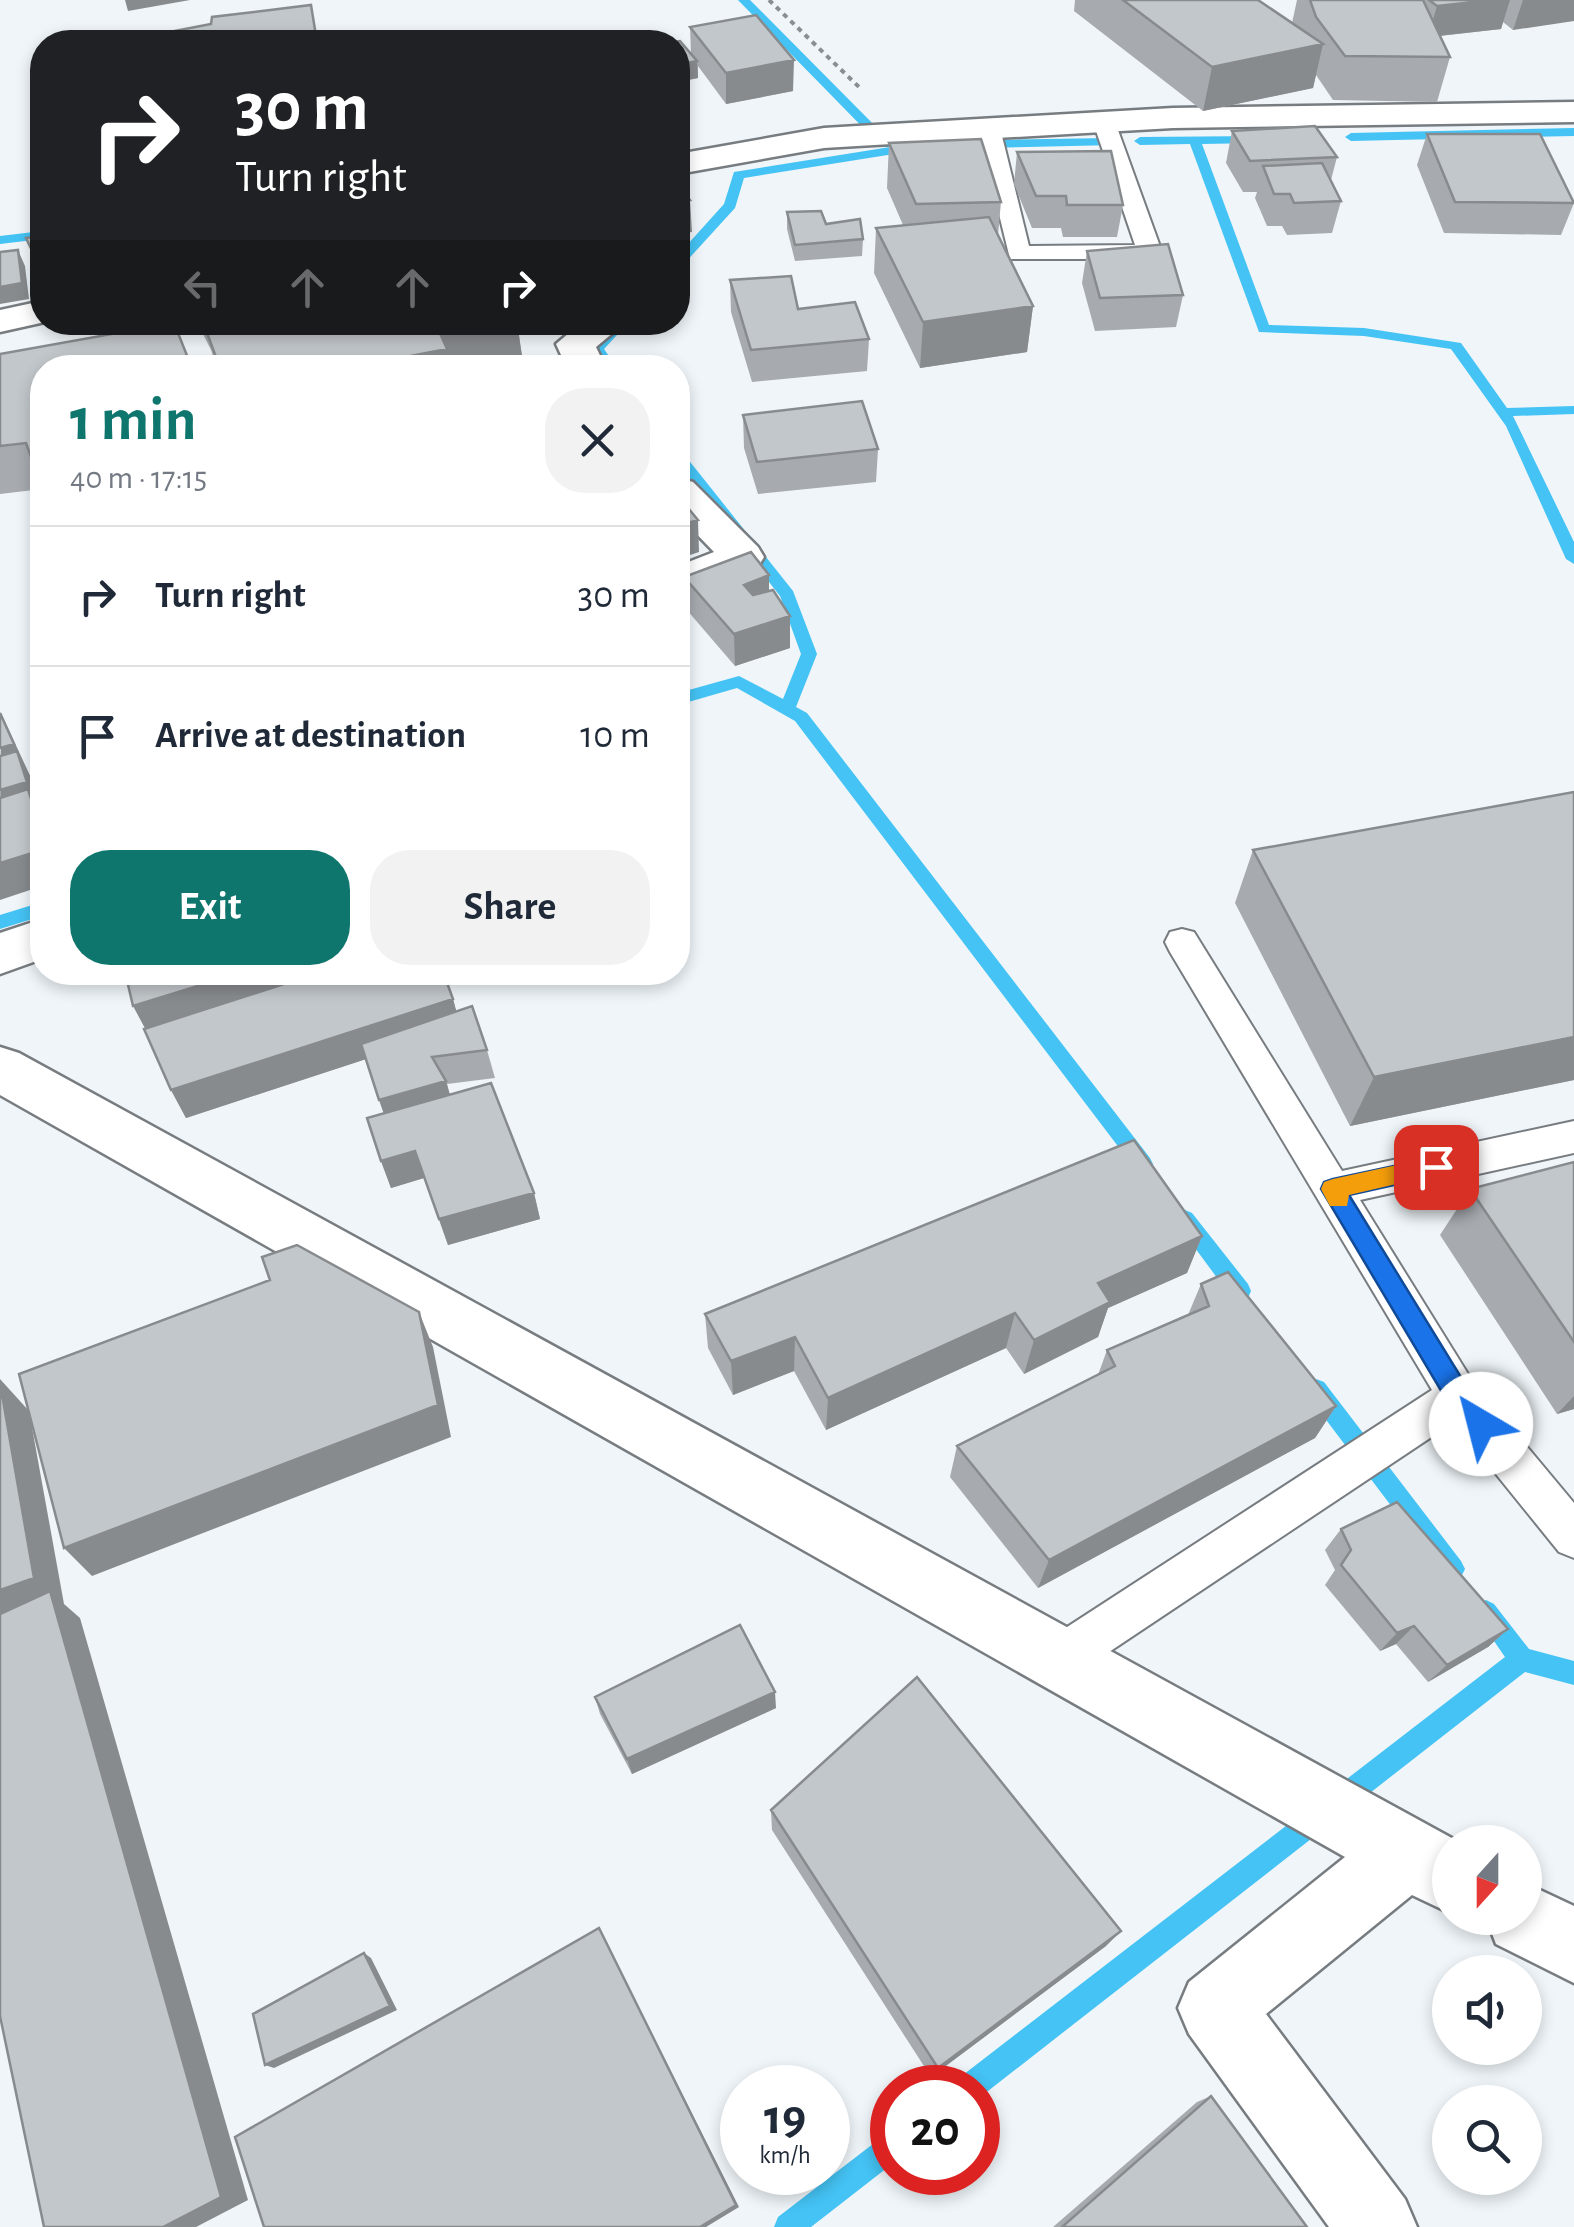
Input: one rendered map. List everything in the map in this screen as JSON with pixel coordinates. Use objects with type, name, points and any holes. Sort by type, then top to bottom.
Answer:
[{"type":"street","points":[[690,162],[824,138],[874,135],[991,139],[1574,112]]},
{"type":"street","points":[[0,321],[30,315]]},
{"type":"street","points":[[580,355],[575,344],[588,335]]},
{"type":"street","points":[[690,503],[742,557],[690,576]]},
{"type":"street","points":[[0,954],[30,943]]},
{"type":"street","points":[[0,1069],[1405,1852],[1216,2008],[1377,2227]]},
{"type":"street","points":[[1542,1929],[1574,1946]]},
{"type":"lane","points":[[991,139],[1020,254],[1150,252],[1108,135]]},
{"type":"lane","points":[[1182,942],[1458,1396],[1574,1537]]},
{"type":"lane","points":[[1333,1189],[1574,1137]]},
{"type":"lane","points":[[1060,1658],[1458,1396]]},
{"type":"path","points":[[769,0],[862,90]]},
{"type":"building","points":[[1123,0],[1258,0],[1323,44],[1212,67]]},
{"type":"building","points":[[1310,0],[1423,0],[1450,57],[1345,56],[1316,17]]},
{"type":"building","points":[[1429,0],[1493,0],[1437,6]]},
{"type":"building","points":[[311,5],[315,30],[180,30],[211,24],[212,17]]},
{"type":"building","points":[[756,15],[794,60],[726,73],[690,27]]},
{"type":"building","points":[[1315,126],[1337,157],[1250,161],[1232,131]]},
{"type":"building","points":[[1427,134],[1540,134],[1574,203],[1455,202]]},
{"type":"building","points":[[981,139],[1001,202],[916,204],[889,143]]},
{"type":"building","points":[[1111,151],[1123,205],[1067,205],[1066,196],[1036,196],[1017,152]]},
{"type":"building","points":[[1322,163],[1341,201],[1294,203],[1290,194],[1274,194],[1263,166]]},
{"type":"building","points":[[821,211],[826,224],[860,219],[863,239],[795,245],[787,212]]},
{"type":"building","points":[[989,217],[1033,306],[923,322],[876,228]]},
{"type":"building","points":[[1168,244],[1183,295],[1100,298],[1087,251]]},
{"type":"building","points":[[18,250],[22,283],[0,287],[0,252]]},
{"type":"building","points":[[791,276],[798,309],[855,302],[869,339],[751,350],[730,280]]},
{"type":"building","points":[[106,335],[179,335],[187,355],[30,355],[30,454],[26,443],[0,446],[0,354]]},
{"type":"building","points":[[208,335],[441,335],[447,349],[416,355],[215,355]]},
{"type":"building","points":[[862,401],[878,449],[757,462],[743,415]]},
{"type":"building","points":[[751,552],[769,575],[744,585],[753,595],[773,590],[790,616],[734,634],[690,584],[690,575]]},
{"type":"building","points":[[0,713],[14,744],[0,748]]},
{"type":"building","points":[[17,751],[27,782],[0,790],[0,756]]},
{"type":"building","points":[[28,789],[30,795],[30,854],[0,863],[0,798]]},
{"type":"building","points":[[1574,792],[1574,1037],[1374,1077],[1253,850]]},
{"type":"building","points":[[128,985],[201,985],[133,1006]]},
{"type":"building","points":[[281,985],[448,985],[453,999],[171,1090],[144,1029]]},
{"type":"building","points":[[472,1006],[487,1050],[432,1057],[446,1081],[379,1100],[361,1044]]},
{"type":"building","points":[[491,1083],[534,1193],[439,1219],[415,1151],[381,1161],[367,1118]]},
{"type":"building","points":[[1134,1140],[1202,1236],[1098,1283],[1110,1302],[1034,1340],[1015,1313],[828,1398],[795,1337],[731,1361],[705,1314]]},
{"type":"building","points":[[1574,1162],[1574,1342],[1470,1189]]},
{"type":"building","points":[[297,1245],[419,1312],[438,1405],[64,1548],[19,1374],[270,1280],[262,1257]]},
{"type":"building","points":[[1228,1272],[1336,1406],[1049,1560],[957,1446],[1115,1366],[1107,1350],[1209,1306],[1201,1284]]},
{"type":"building","points":[[0,1383],[34,1578],[0,1590]]},
{"type":"building","points":[[1397,1502],[1508,1629],[1447,1665],[1414,1626],[1397,1633],[1341,1565],[1351,1550],[1341,1529]]},
{"type":"building","points":[[50,1591],[221,2197],[163,2227],[44,2227],[0,2016],[0,1614]]},
{"type":"building","points":[[740,1625],[775,1692],[627,1759],[595,1697]]},
{"type":"building","points":[[917,1677],[1121,1931],[942,2065],[936,2065],[771,1810]]},
{"type":"building","points":[[599,1928],[720,2173],[720,2195],[731,2195],[736,2205],[700,2227],[264,2227],[235,2137]]},
{"type":"building","points":[[364,1953],[390,2006],[265,2065],[253,2014]]},
{"type":"building","points":[[1211,2096],[1307,2227],[1062,2227]]},
{"type":"waterway","points":[[744,0],[886,144]]},
{"type":"waterway","points":[[1351,137],[1574,132]]},
{"type":"waterway","points":[[1195,140],[1258,139]]},
{"type":"waterway","points":[[1140,141],[1195,140]]},
{"type":"waterway","points":[[1195,140],[1264,329],[1364,332],[1456,346],[1503,412]]},
{"type":"waterway","points":[[979,144],[1111,142]]},
{"type":"waterway","points":[[690,249],[730,205],[738,175],[915,147]]},
{"type":"waterway","points":[[0,240],[30,236]]},
{"type":"waterway","points":[[601,355],[597,349],[610,335]]},
{"type":"waterway","points":[[1503,412],[1574,410]]},
{"type":"waterway","points":[[1503,412],[1574,559]]},
{"type":"waterway","points":[[690,471],[787,595],[809,654],[787,709]]},
{"type":"waterway","points":[[690,696],[739,682],[801,717],[1143,1164]]},
{"type":"waterway","points":[[0,922],[30,913]]},
{"type":"waterway","points":[[1185,1219],[1240,1291]]},
{"type":"waterway","points":[[1316,1389],[1453,1569]]},
{"type":"waterway","points":[[1486,1612],[1522,1659]]},
{"type":"waterway","points":[[999,2065],[1522,1659]]},
{"type":"waterway","points":[[1522,1659],[1574,1673]]},
{"type":"waterway","points":[[788,2227],[870,2164]]},
{"type":"slow traffic","points":[[1339,1198],[1333,1189],[1397,1175]]},
{"type":"route","points":[[1436,1167],[1333,1189],[1458,1396],[1481,1424]]}]
